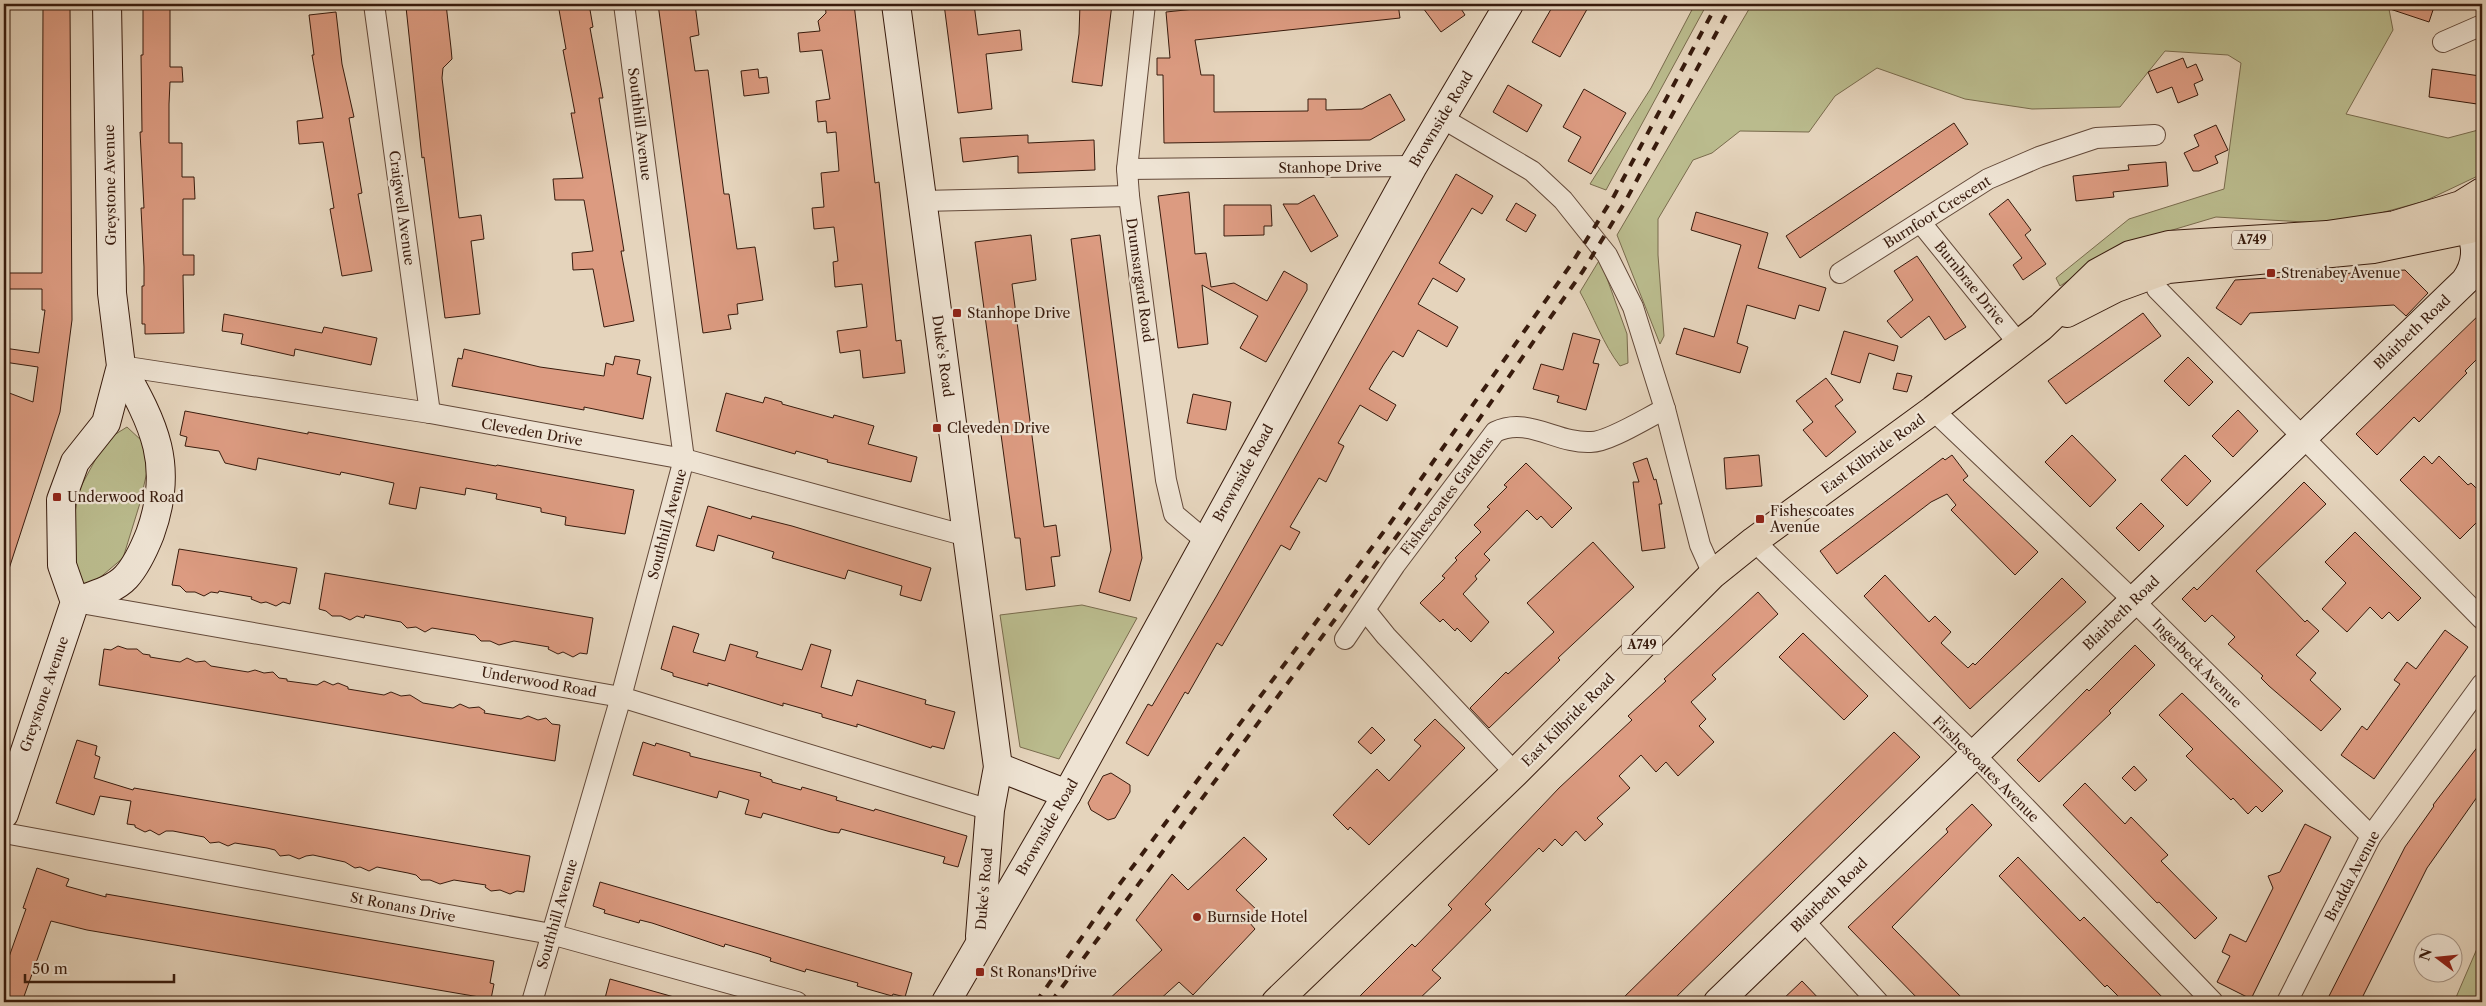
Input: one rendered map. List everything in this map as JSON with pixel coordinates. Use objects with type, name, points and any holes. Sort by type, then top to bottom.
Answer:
[{"type":"main road","name":"East Kilbride Road","points":[[1276,1002],[1515,773],[1713,574],[1754,541],[1933,410],[2041,327],[2097,273],[2116,261],[2142,251],[2169,245],[2259,240],[2360,231],[2474,212]]},
{"type":"street","name":"Greystone Avenue","points":[[4,814],[75,602],[62,565],[61,500],[75,462],[106,424],[120,366],[112,293],[107,4]]},
{"type":"street","name":"Craigwell Avenue","points":[[374,4],[430,413]]},
{"type":"street","name":"Southhill Avenue","points":[[532,1002],[621,697],[684,459],[624,4]]},
{"type":"street","name":"Duke's Road","points":[[896,4],[998,767],[990,810],[979,943],[946,1002]]},
{"type":"street","name":"Drumsargard Road","points":[[1145,4],[1127,169],[1129,196],[1166,480],[1174,514],[1206,541]]},
{"type":"street","name":"Brownside Road","points":[[979,943],[1066,794],[1413,166],[1509,4]]},
{"type":"street","points":[[2443,42],[2482,25]]},
{"type":"street","points":[[1442,118],[1532,172],[1563,200],[1607,255],[1633,307],[1665,409],[1700,545],[1713,574]]},
{"type":"street","name":"Burnfoot Crescent","points":[[1840,273],[1988,179],[2039,156],[2096,138],[2155,135]]},
{"type":"street","name":"Stanhope Drive","points":[[1127,169],[1413,166]]},
{"type":"street","points":[[922,201],[1129,196]]},
{"type":"street","name":"Blairbeth Road","points":[[1718,1002],[2304,437],[2474,283],[2474,212]]},
{"type":"street","name":"Burnbrae Drive","points":[[1921,223],[2019,344]]},
{"type":"street","points":[[2157,289],[2482,619]]},
{"type":"street","name":"Greystone Avenue","points":[[75,602],[105,590],[126,578],[143,552],[157,515],[162,462],[153,431],[140,400],[120,366]]},
{"type":"street","name":"Cleveden Drive","points":[[120,366],[430,413],[684,459],[967,536]]},
{"type":"street","name":"Fishescoates Gardens","points":[[1345,639],[1395,565],[1495,432],[1507,426],[1519,426],[1575,442],[1593,442],[1665,409]]},
{"type":"street","name":"Ingerbeck Avenue","points":[[1933,410],[2134,601],[2371,836]]},
{"type":"street","name":"Firshescoates Avenue","points":[[1754,541],[1974,754],[2213,1002]]},
{"type":"street","name":"Underwood Road","points":[[75,602],[621,697],[990,810]]},
{"type":"street","points":[[1364,610],[1515,773]]},
{"type":"street","name":"Bradda Avenue","points":[[2287,1002],[2371,836],[2482,684]]},
{"type":"street","points":[[998,767],[1066,794]]},
{"type":"street","name":"St Ronans Drive","points":[[4,833],[551,934],[797,1002]]},
{"type":"street","points":[[1803,920],[1878,1002]]},
{"type":"green space","points":[[1695,4],[1707,4],[1606,190],[1590,184],[1651,88]]},
{"type":"green space","points":[[1752,4],[2388,4],[2393,30],[2346,114],[2448,138],[2482,129],[2482,174],[2425,201],[2340,224],[2216,217],[2122,245],[2060,286],[2056,278],[2129,219],[2224,189],[2241,63],[2228,55],[2165,51],[2120,107],[2032,109],[1965,99],[1877,68],[1835,96],[1809,132],[1740,131],[1712,153],[1693,160],[1658,219],[1658,255],[1664,336],[1660,344],[1617,235]]},
{"type":"green space","points":[[1600,259],[1627,334],[1628,363],[1620,366],[1604,340],[1580,292]]},
{"type":"green space","points":[[127,427],[142,441],[148,467],[140,503],[123,558],[97,580],[84,585],[72,566],[73,525],[79,490],[106,440]]},
{"type":"green space","points":[[1082,605],[1137,618],[1059,759],[1020,747],[1000,615]]},
{"type":"green space","points":[[2482,937],[2482,1002],[2454,1002],[2462,984],[2464,984],[2464,979]]},
{"type":"building","points":[[143,4],[170,4],[170,67],[182,67],[183,82],[170,82],[169,143],[182,143],[182,177],[194,177],[195,199],[183,199],[183,255],[194,255],[194,275],[183,275],[184,333],[145,334],[145,324],[142,324],[144,267],[141,208],[144,208],[140,132],[142,132],[141,55],[143,55]]},
{"type":"building","points":[[446,4],[451,48],[452,59],[443,68],[442,78],[459,218],[481,215],[484,239],[471,241],[480,314],[445,318],[424,157],[422,158],[406,7]]},
{"type":"building","points":[[558,4],[589,4],[593,27],[590,28],[603,98],[599,98],[624,251],[621,251],[634,321],[604,327],[593,269],[573,270],[572,253],[593,251],[584,200],[555,200],[553,179],[583,178],[571,113],[575,113],[563,50],[566,49]]},
{"type":"building","points":[[658,4],[695,4],[699,35],[690,37],[695,71],[708,70],[724,194],[729,194],[737,249],[755,247],[763,300],[737,304],[738,314],[728,315],[731,329],[703,333]]},
{"type":"building","points":[[825,4],[854,4],[875,183],[879,182],[896,341],[901,340],[905,373],[863,378],[860,350],[840,353],[837,331],[867,327],[862,284],[835,287],[833,262],[838,261],[834,227],[814,229],[812,208],[824,207],[821,173],[839,171],[836,132],[827,133],[826,121],[818,122],[816,101],[830,99],[822,50],[800,52],[798,33],[820,31],[818,21],[826,13]]},
{"type":"building","points":[[944,4],[974,4],[978,35],[1020,30],[1022,50],[986,54],[992,109],[958,113]]},
{"type":"building","points":[[1080,4],[1112,4],[1102,86],[1072,82],[1079,34]]},
{"type":"building","points":[[1243,4],[1398,4],[1400,18],[1195,40],[1201,75],[1214,75],[1214,112],[1308,111],[1308,99],[1326,99],[1326,110],[1362,109],[1390,94],[1405,120],[1370,140],[1164,143],[1163,75],[1157,75],[1157,58],[1170,58],[1166,12]]},
{"type":"building","points":[[1420,4],[1458,4],[1465,15],[1441,32]]},
{"type":"building","points":[[1554,4],[1590,4],[1560,57],[1532,42]]},
{"type":"building","points":[[2385,4],[2435,4],[2429,22],[2384,7]]},
{"type":"building","points":[[43,7],[70,7],[72,320],[60,412],[6,578],[4,578],[4,391],[33,402],[38,367],[4,362],[4,348],[39,353],[45,310],[42,310],[42,289],[4,289],[4,273],[42,273]]},
{"type":"building","points":[[336,12],[342,64],[354,117],[349,118],[362,193],[358,194],[372,271],[342,276],[330,209],[334,208],[323,142],[299,144],[297,121],[323,118],[312,55],[314,55],[309,15]]},
{"type":"building","points":[[2183,58],[2187,68],[2196,64],[2203,80],[2194,84],[2198,95],[2178,103],[2172,87],[2157,93],[2148,72]]},
{"type":"building","points":[[758,69],[759,78],[767,77],[769,93],[744,96],[741,71]]},
{"type":"building","points":[[2432,69],[2480,76],[2477,104],[2429,97]]},
{"type":"building","points":[[1508,85],[1542,105],[1527,132],[1493,112]]},
{"type":"building","points":[[1584,89],[1626,113],[1591,174],[1568,161],[1581,137],[1563,127]]},
{"type":"building","points":[[1954,123],[1968,144],[1800,258],[1786,236]]},
{"type":"building","points":[[2216,125],[2228,150],[2215,156],[2218,163],[2199,171],[2193,171],[2184,153],[2199,146],[2194,135]]},
{"type":"building","points":[[1028,135],[1028,143],[1094,140],[1095,170],[1018,173],[1018,156],[963,162],[960,138]]},
{"type":"building","points":[[2166,162],[2168,186],[2113,192],[2114,197],[2076,201],[2073,176],[2129,170],[2128,165]]},
{"type":"building","points":[[1456,174],[1493,196],[1482,214],[1472,208],[1439,263],[1465,279],[1457,292],[1433,278],[1418,304],[1458,327],[1447,347],[1418,330],[1403,357],[1393,351],[1369,389],[1396,405],[1387,421],[1360,405],[1338,443],[1344,446],[1326,482],[1319,478],[1290,527],[1300,532],[1290,550],[1281,545],[1222,646],[1217,643],[1188,694],[1185,692],[1148,756],[1126,743],[1148,704],[1152,706],[1216,597]]},
{"type":"building","points":[[1189,192],[1195,254],[1206,253],[1211,287],[1234,283],[1267,301],[1284,271],[1307,284],[1307,290],[1266,362],[1240,348],[1258,316],[1202,285],[1208,344],[1178,348],[1158,196]]},
{"type":"building","points":[[1314,195],[1338,236],[1311,252],[1283,204],[1298,204]]},
{"type":"building","points":[[2008,199],[2031,230],[2025,235],[2046,264],[2023,280],[2013,265],[2022,258],[1989,214]]},
{"type":"building","points":[[1516,203],[1536,215],[1526,232],[1506,220]]},
{"type":"building","points":[[1224,205],[1271,205],[1272,226],[1264,226],[1264,235],[1224,236]]},
{"type":"building","points":[[1696,212],[1768,233],[1758,268],[1826,288],[1819,311],[1799,305],[1795,319],[1747,305],[1737,343],[1748,347],[1740,373],[1676,354],[1684,328],[1714,337],[1741,245],[1691,230]]},
{"type":"building","points":[[1031,235],[1036,280],[1012,284],[1044,527],[1056,525],[1060,556],[1051,557],[1055,586],[1026,590],[1020,538],[1015,538],[975,242]]},
{"type":"building","points":[[1100,235],[1142,558],[1130,601],[1099,592],[1111,550],[1071,239]]},
{"type":"building","points":[[1917,256],[1966,327],[1945,340],[1929,316],[1901,338],[1887,321],[1913,300],[1894,271]]},
{"type":"building","points":[[2405,270],[2428,293],[2406,316],[2394,305],[2250,313],[2241,325],[2216,308],[2235,280]]},
{"type":"building","points":[[2482,312],[2482,354],[2465,371],[2467,373],[2419,422],[2414,417],[2377,455],[2356,434]]},
{"type":"building","points":[[2143,313],[2161,336],[2066,404],[2048,381]]},
{"type":"building","points":[[224,314],[322,333],[324,327],[377,338],[371,365],[295,349],[294,356],[241,344],[243,334],[222,331]]},
{"type":"building","points":[[1844,331],[1898,346],[1894,361],[1869,353],[1860,383],[1831,374]]},
{"type":"building","points":[[1573,333],[1600,340],[1593,363],[1599,364],[1586,410],[1557,402],[1559,396],[1533,389],[1541,364],[1563,370]]},
{"type":"building","points":[[464,349],[540,367],[604,376],[606,363],[613,365],[615,356],[640,360],[637,374],[651,377],[643,419],[584,407],[584,410],[452,386],[458,358],[462,359]]},
{"type":"building","points":[[2188,357],[2213,382],[2189,406],[2164,381]]},
{"type":"building","points":[[1897,373],[1912,376],[1907,392],[1893,389]]},
{"type":"building","points":[[1826,378],[1843,400],[1835,406],[1856,432],[1826,457],[1803,430],[1813,422],[1796,401]]},
{"type":"building","points":[[726,393],[763,403],[765,397],[782,402],[782,404],[833,418],[834,415],[874,426],[868,444],[917,457],[911,482],[827,462],[828,460],[796,451],[795,454],[716,431]]},
{"type":"building","points":[[1193,394],[1231,402],[1226,430],[1187,423]]},
{"type":"building","points":[[2238,410],[2258,431],[2233,457],[2212,436]]},
{"type":"building","points":[[185,411],[634,490],[625,534],[565,525],[566,517],[541,512],[541,508],[496,499],[497,494],[466,488],[465,495],[420,487],[416,509],[389,504],[394,483],[341,472],[340,475],[258,458],[256,470],[225,463],[219,451],[185,446],[187,437],[180,435]]},
{"type":"building","points":[[2072,435],[2116,480],[2090,507],[2045,462]]},
{"type":"building","points":[[1759,455],[1762,486],[1726,489],[1724,458]]},
{"type":"building","points":[[1952,455],[1968,476],[1963,480],[2038,552],[2015,575],[1951,510],[1956,505],[1947,494],[1931,502],[1837,574],[1820,551],[1943,458],[1945,460]]},
{"type":"building","points":[[2185,455],[2211,481],[2187,506],[2161,480]]},
{"type":"building","points":[[2424,456],[2432,464],[2439,456],[2468,485],[2471,483],[2482,494],[2482,517],[2460,539],[2400,480]]},
{"type":"building","points":[[1647,458],[1654,480],[1656,479],[1662,504],[1659,504],[1665,548],[1642,551],[1633,482],[1639,482],[1633,463]]},
{"type":"building","points":[[1526,463],[1572,508],[1552,528],[1541,516],[1537,520],[1527,510],[1484,554],[1490,560],[1475,576],[1477,579],[1463,594],[1489,622],[1471,642],[1457,628],[1455,631],[1443,619],[1440,622],[1420,603],[1445,578],[1442,576],[1457,560],[1455,558],[1481,532],[1474,525],[1490,509],[1487,507],[1507,487],[1504,485]]},
{"type":"building","points":[[2304,482],[2326,504],[2256,571],[2305,622],[2307,620],[2319,631],[2296,655],[2316,673],[2310,680],[2341,709],[2321,731],[2269,686],[2261,678],[2263,676],[2228,644],[2235,637],[2212,615],[2205,622],[2182,599],[2194,587],[2197,590]]},
{"type":"building","points":[[2141,503],[2164,526],[2139,551],[2116,528]]},
{"type":"building","points":[[708,506],[751,519],[752,516],[792,526],[931,568],[921,601],[900,595],[902,586],[848,570],[845,579],[772,558],[774,552],[718,535],[714,551],[696,546]]},
{"type":"building","points":[[2355,532],[2421,598],[2398,621],[2389,612],[2382,619],[2370,607],[2347,632],[2322,609],[2346,583],[2325,562]]},
{"type":"building","points":[[1593,542],[1634,587],[1558,658],[1560,660],[1489,728],[1470,708],[1506,672],[1508,674],[1554,632],[1527,603]]},
{"type":"building","points":[[179,549],[297,568],[290,604],[283,602],[276,606],[266,602],[261,603],[251,599],[252,597],[219,591],[218,593],[211,592],[204,596],[195,592],[186,592],[180,586],[172,585]]},
{"type":"building","points":[[325,573],[593,618],[587,654],[580,653],[573,657],[563,652],[558,654],[548,649],[549,647],[514,641],[499,645],[490,641],[481,641],[475,635],[432,628],[425,632],[416,627],[407,628],[401,622],[365,615],[364,618],[357,616],[350,620],[341,616],[332,616],[326,611],[319,609]]},
{"type":"building","points":[[1885,575],[1929,622],[1935,616],[1951,632],[1941,643],[1968,668],[1973,663],[1975,665],[2062,578],[2086,602],[1970,709],[1864,596]]},
{"type":"building","points":[[1758,592],[1778,614],[1712,675],[1716,679],[1691,702],[1706,719],[1699,726],[1714,742],[1678,776],[1666,762],[1656,772],[1641,755],[1619,776],[1630,788],[1597,818],[1603,824],[1585,841],[1576,831],[1562,846],[1555,839],[1543,852],[1539,848],[1485,904],[1491,910],[1432,970],[1441,978],[1416,1002],[1354,1002],[1412,944],[1415,947],[1452,909],[1448,905],[1559,788],[1632,720],[1628,716],[1666,681],[1664,679]]},
{"type":"building","points":[[673,626],[699,634],[693,652],[725,661],[730,644],[758,652],[756,657],[802,670],[811,644],[831,650],[821,687],[852,696],[857,680],[926,700],[925,704],[955,712],[944,749],[932,746],[931,748],[857,724],[857,727],[822,717],[822,714],[783,703],[783,706],[708,683],[708,686],[673,676],[673,673],[661,669]]},
{"type":"building","points":[[2445,630],[2468,647],[2374,779],[2341,755],[2362,726],[2367,730],[2400,684],[2394,680],[2407,662],[2416,669]]},
{"type":"building","points":[[1803,633],[1868,696],[1844,720],[1779,657]]},
{"type":"building","points":[[2135,645],[2155,665],[2109,711],[2111,713],[2039,782],[2017,760],[2087,689],[2089,691]]},
{"type":"building","points":[[118,646],[127,649],[137,649],[143,654],[150,655],[150,657],[180,662],[187,658],[196,662],[205,661],[211,666],[248,672],[255,670],[264,673],[273,672],[279,678],[287,679],[287,681],[317,685],[324,681],[333,685],[338,683],[348,687],[348,689],[384,695],[391,692],[401,696],[410,695],[423,703],[453,708],[460,704],[469,708],[479,707],[485,711],[484,713],[521,719],[528,716],[538,720],[546,718],[552,724],[560,725],[555,761],[99,685],[104,649],[111,650]]},
{"type":"building","points":[[2182,693],[2283,791],[2262,812],[2256,806],[2248,814],[2186,756],[2193,749],[2159,715]]},
{"type":"building","points":[[1435,719],[1465,748],[1369,845],[1350,827],[1348,830],[1333,815],[1377,769],[1389,781],[1421,746],[1414,740]]},
{"type":"building","points":[[1372,727],[1385,740],[1371,754],[1358,742]]},
{"type":"building","points":[[1894,732],[1920,757],[1725,949],[1671,1002],[1619,1002]]},
{"type":"building","points":[[77,740],[97,746],[95,755],[100,757],[94,778],[133,790],[134,788],[530,856],[524,892],[517,891],[510,894],[500,890],[491,891],[485,887],[486,885],[454,880],[440,884],[430,880],[421,880],[416,875],[408,873],[377,867],[369,871],[360,867],[355,868],[345,862],[313,855],[299,859],[289,855],[280,856],[275,850],[267,848],[235,843],[228,846],[219,842],[210,843],[204,837],[173,831],[166,831],[159,835],[150,830],[145,832],[135,827],[135,825],[127,824],[131,801],[100,796],[94,815],[56,803]]},
{"type":"building","points":[[2482,741],[2482,790],[2427,868],[2360,1002],[2326,1002],[2405,847],[2433,805]]},
{"type":"building","points":[[643,742],[655,746],[656,743],[690,753],[690,756],[761,773],[760,776],[772,780],[772,782],[801,790],[802,787],[837,797],[836,800],[874,811],[875,809],[967,836],[958,867],[943,863],[945,857],[841,829],[839,833],[831,832],[763,813],[761,818],[745,814],[749,800],[719,791],[717,798],[633,775]]},
{"type":"building","points":[[2134,766],[2147,780],[2135,791],[2122,778]]},
{"type":"building","points":[[1111,773],[1130,785],[1130,792],[1115,818],[1108,820],[1091,810],[1088,803],[1103,776]]},
{"type":"building","points":[[2085,783],[2125,824],[2131,817],[2168,855],[2161,861],[2217,918],[2195,939],[2159,902],[2157,903],[2063,805]]},
{"type":"building","points":[[1972,804],[1992,825],[1892,927],[1966,1002],[1921,1002],[1848,927],[1948,832],[1946,829]]},
{"type":"building","points":[[2305,824],[2331,837],[2251,999],[2217,982],[2230,956],[2222,952],[2230,934],[2246,942],[2273,888],[2268,876],[2280,872]]},
{"type":"building","name":"Burnside Hotel","points":[[1244,837],[1267,859],[1236,890],[1260,913],[1249,922],[1255,929],[1193,995],[1179,982],[1157,1002],[1106,1002],[1162,950],[1136,920],[1172,874],[1188,890]]},
{"type":"building","points":[[2018,857],[2080,921],[2084,917],[2167,1002],[2124,1002],[2107,985],[2105,987],[1999,876]]},
{"type":"building","points":[[37,868],[69,879],[66,886],[106,897],[106,894],[494,961],[490,983],[494,984],[491,999],[87,930],[51,921],[22,1002],[4,1002],[4,971],[26,909],[23,908]]},
{"type":"building","points":[[600,882],[912,973],[905,997],[893,994],[892,996],[857,986],[858,983],[806,969],[805,972],[770,961],[771,958],[759,954],[725,944],[724,947],[652,923],[640,920],[639,923],[604,913],[605,910],[593,906]]},
{"type":"building","points":[[610,979],[674,997],[674,1002],[604,1002]]},
{"type":"building","points":[[1802,981],[1822,1002],[1780,1002]]},
{"type":"railway","points":[[1036,1002],[1116,889],[1391,522],[1572,263],[1614,196],[1717,4]]},
{"type":"railway","points":[[1051,1002],[1402,529],[1583,271],[1625,202],[1732,4]]},
{"type":"place","name":"Strenabey Avenue","points":[[2271,273]]},
{"type":"place","name":"Stanhope Drive","points":[[957,313]]},
{"type":"place","name":"Cleveden Drive","points":[[937,428]]},
{"type":"place","name":"Underwood Road","points":[[57,497]]},
{"type":"place","name":"Fishescoates Avenue","points":[[1760,519]]},
{"type":"place","name":"Burnside Hotel","points":[[1197,917]]},
{"type":"place","name":"St Ronans Drive","points":[[980,972]]}]
